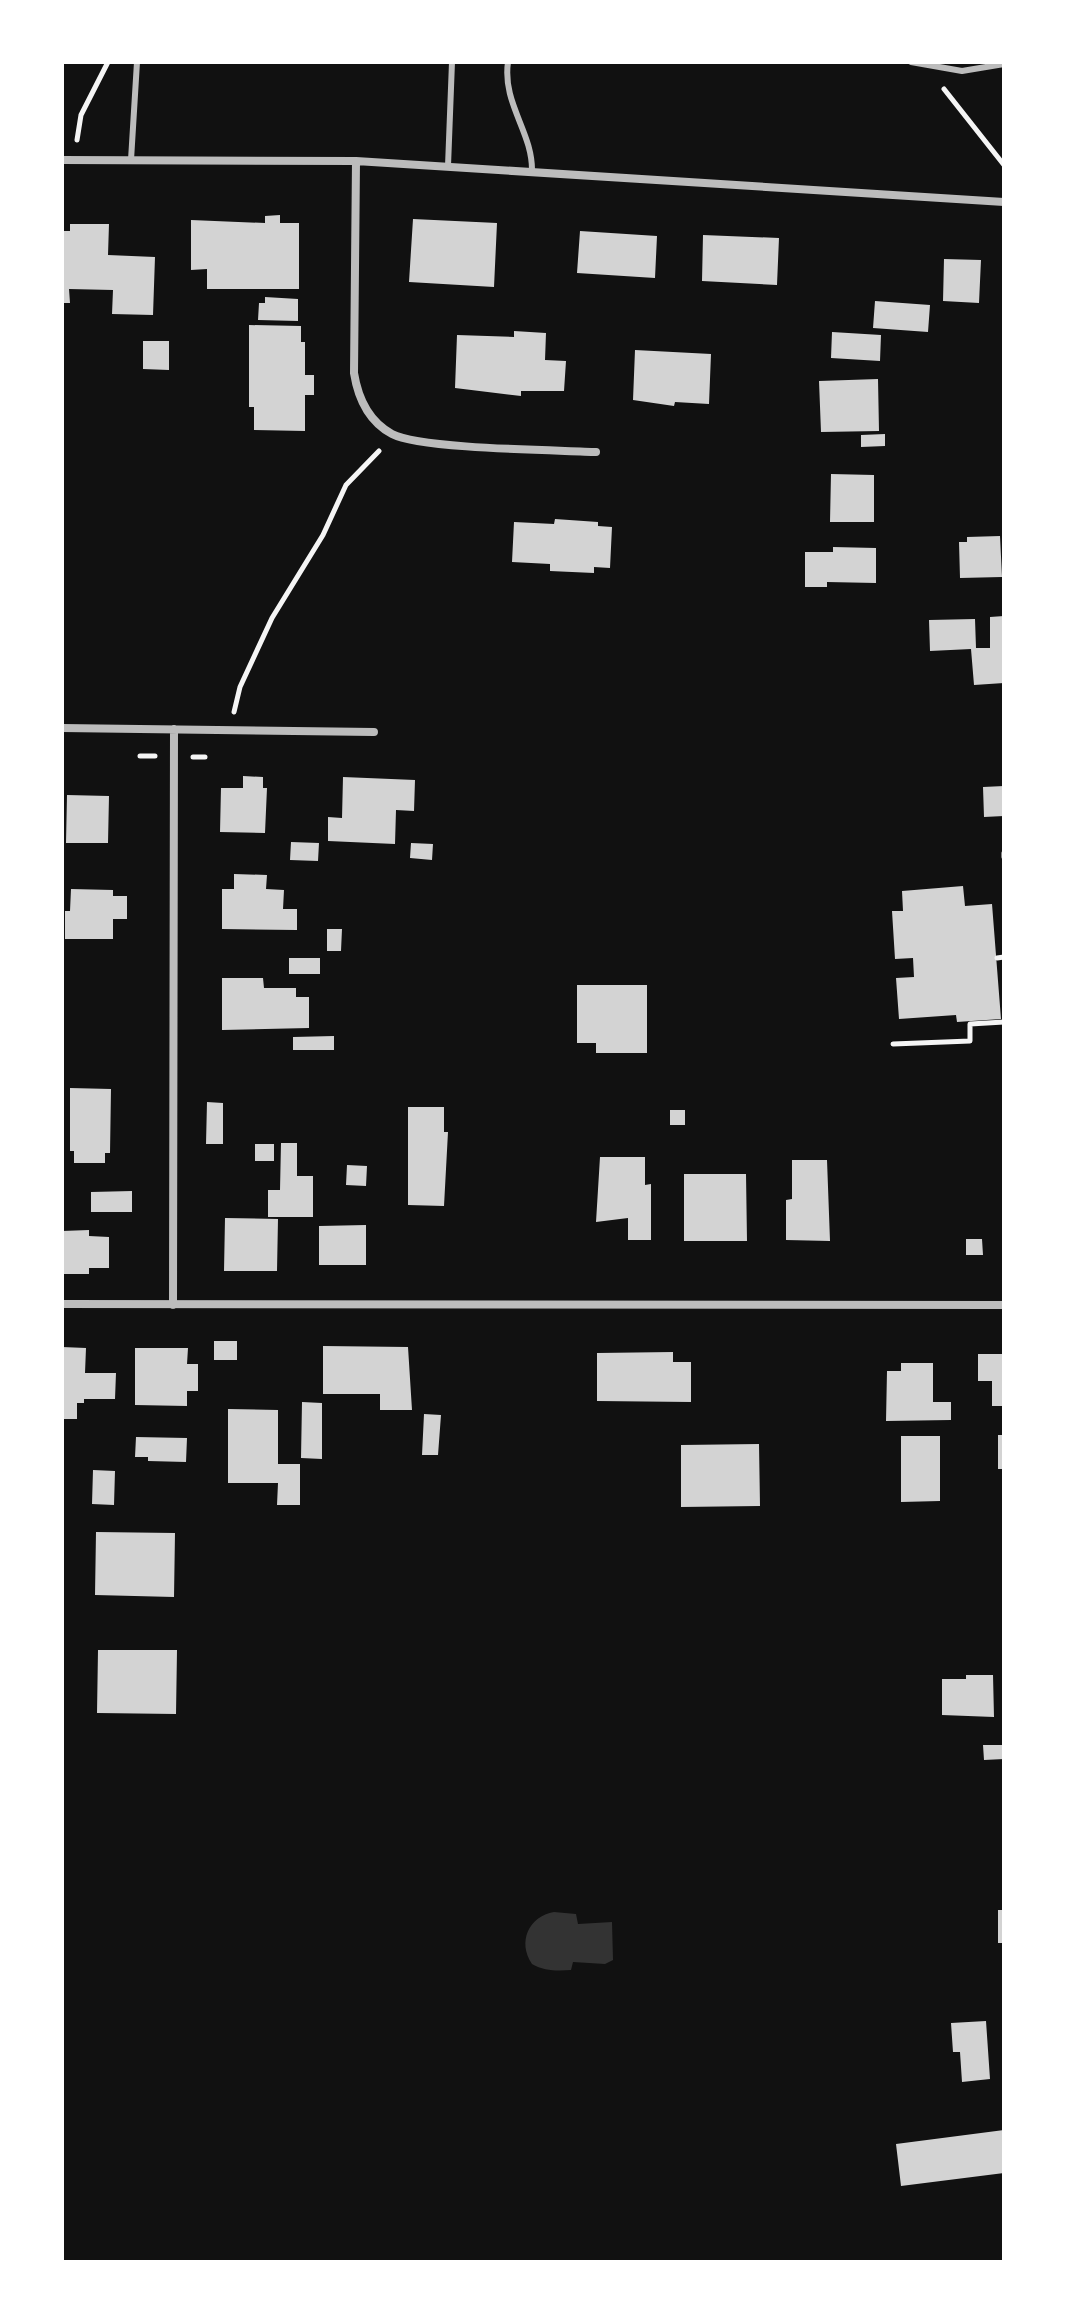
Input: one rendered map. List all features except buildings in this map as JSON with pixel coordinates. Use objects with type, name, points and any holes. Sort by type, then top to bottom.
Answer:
[{"type":"street","points":[[62,160],[356,161],[1004,202]]},
{"type":"street","points":[[356,161],[354,373],[363,405],[375,421],[391,433],[408,440],[596,452]]},
{"type":"street","points":[[62,728],[374,732]]},
{"type":"street","points":[[173,1305],[174,729]]},
{"type":"street","points":[[62,1304],[1004,1305]]},
{"type":"lane","points":[[131,160],[133,73],[137,62]]},
{"type":"lane","points":[[448,166],[452,62]]},
{"type":"lane","points":[[508,62],[505,80],[510,103],[531,152],[532,172]]},
{"type":"lane","points":[[911,62],[962,71],[1004,64]]},
{"type":"path","points":[[77,142],[81,115],[108,62]]},
{"type":"path","points":[[928,66],[1004,165]]},
{"type":"path","points":[[234,730],[240,687],[272,618],[323,535],[346,485],[391,433]]},
{"type":"path","points":[[893,1044],[970,1041],[970,1024],[1004,1022]]},
{"type":"shaded area","points":[[554,1912],[576,1914],[578,1924],[612,1922],[613,1960],[605,1964],[573,1962],[571,1970],[546,1969],[532,1964],[526,1947],[528,1931],[538,1919]]}]
